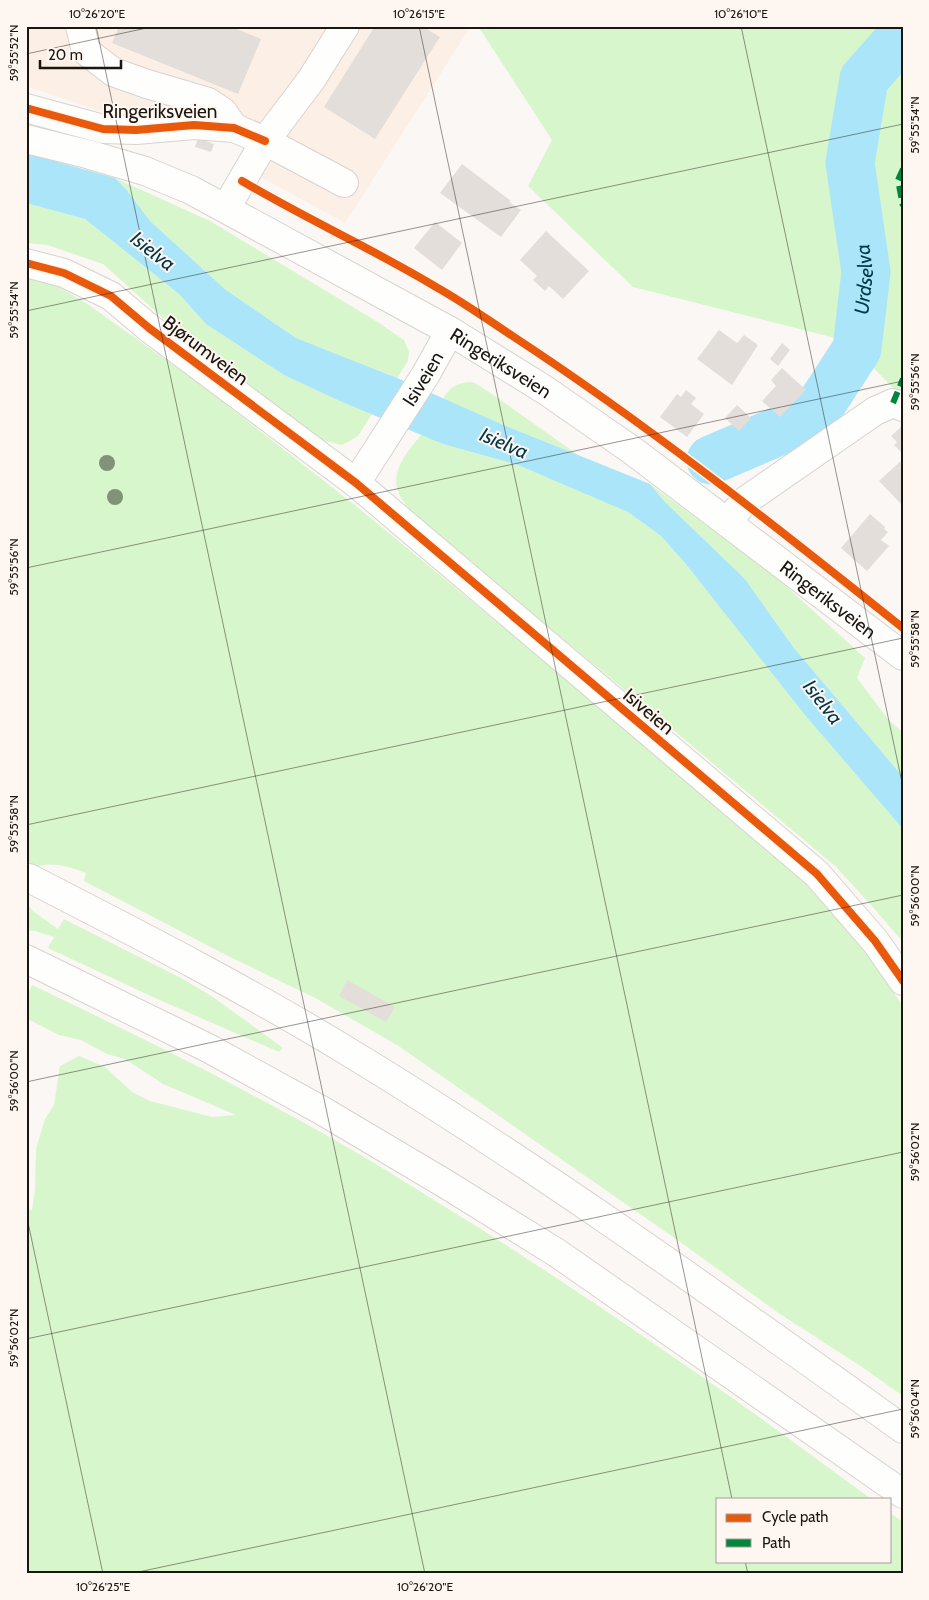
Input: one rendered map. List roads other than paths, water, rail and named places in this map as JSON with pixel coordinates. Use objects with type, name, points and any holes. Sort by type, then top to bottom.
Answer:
[{"type":"main road","points":[[80,26],[86,51],[113,72],[208,102],[223,112],[234,128]]},
{"type":"main road","points":[[226,208],[265,141],[311,80],[345,26]]},
{"type":"main road","name":"Ringeriksveien","points":[[26,108],[103,130],[136,130],[194,125],[234,128],[265,141],[344,183]]},
{"type":"main road","name":"Ringeriksveien","points":[[26,139],[88,154],[145,171],[192,190],[450,331],[545,390],[633,451],[903,656]]},
{"type":"main road","name":"Bjørumveien","points":[[26,263],[64,273],[111,296],[149,328],[356,483]]},
{"type":"main road","name":"Isiveien","points":[[450,331],[426,374],[356,483],[817,874],[875,941],[903,981]]},
{"type":"main road","points":[[727,522],[745,501],[875,411],[892,403],[903,407]]},
{"type":"main road","points":[[29,878],[244,991],[381,1071],[478,1132],[593,1209],[903,1429]]},
{"type":"main road","points":[[26,959],[217,1053],[321,1110],[444,1183],[557,1253],[903,1494]]},
{"type":"water","name":"Isielva","points":[[26,153],[115,178],[126,189],[150,221],[226,290],[296,338],[397,378],[499,423],[650,484],[664,501],[745,579],[794,648],[903,777],[903,829],[805,715],[685,563],[661,536],[628,512],[518,465],[443,444],[340,401],[284,375],[206,324],[179,294],[85,219],[26,203]]},
{"type":"waterway","name":"Urdselva","points":[[711,460],[809,418],[820,406],[857,349],[866,272],[850,163],[864,79],[903,35]]}]
